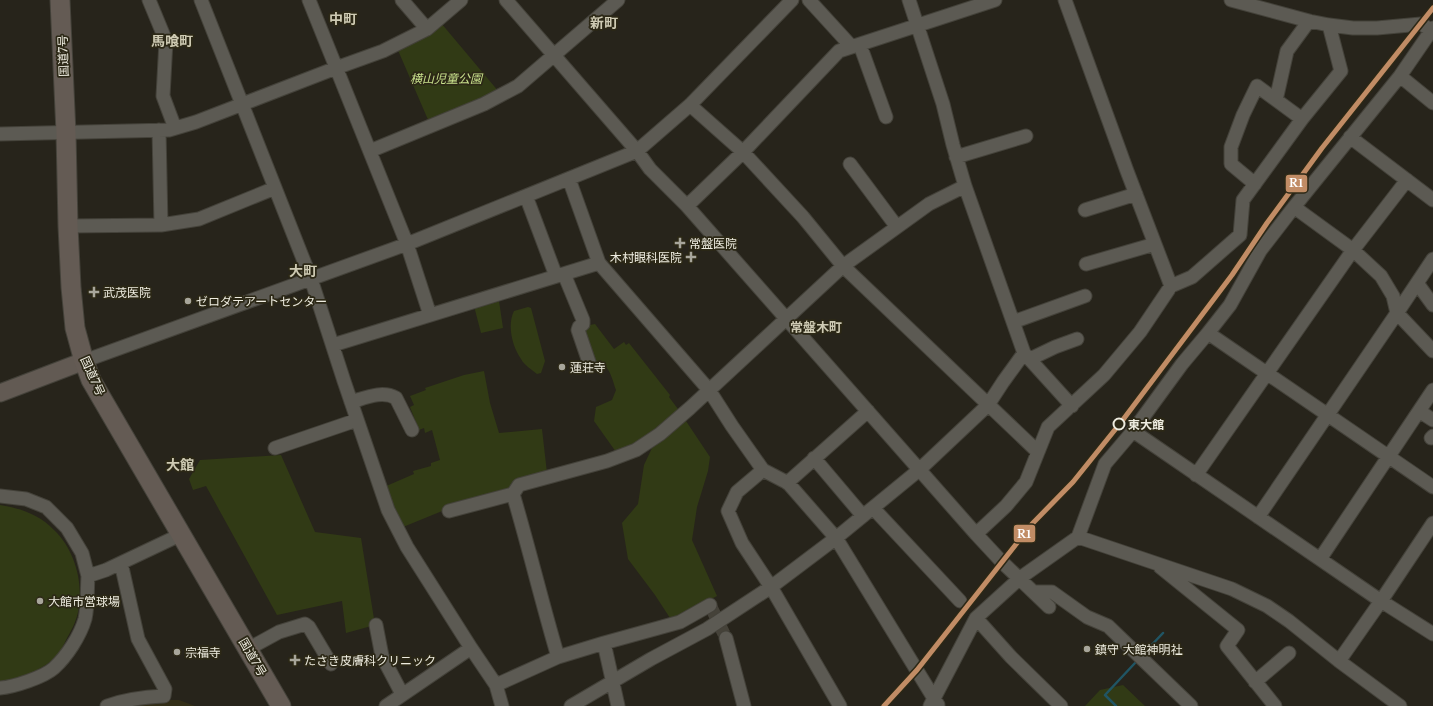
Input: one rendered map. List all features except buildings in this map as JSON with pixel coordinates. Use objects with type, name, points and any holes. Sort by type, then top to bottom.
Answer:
[{"type":"highway","name":"国道7号","points":[[60,0],[71,287],[75,328],[84,361],[91,380],[281,706]]},
{"type":"main road","points":[[0,393],[84,361]]},
{"type":"street","points":[[149,0],[166,41],[163,96],[175,128]]},
{"type":"street","points":[[201,0],[311,279],[388,510],[407,547],[496,685],[502,706]]},
{"type":"street","points":[[309,0],[407,244],[430,315]]},
{"type":"street","points":[[402,0],[427,29]]},
{"type":"street","points":[[0,134],[169,130],[196,122],[383,51],[427,29],[461,0]]},
{"type":"street","points":[[506,0],[637,151],[650,169],[687,206],[788,319],[976,534],[1002,562],[1049,607]]},
{"type":"street","points":[[370,151],[484,104],[518,86],[618,0]]},
{"type":"street","points":[[84,361],[407,244],[637,151],[690,105],[792,0]]},
{"type":"street","points":[[809,0],[856,46],[886,117]]},
{"type":"street","points":[[909,0],[943,104],[965,186],[1027,356],[1072,406]]},
{"type":"street","points":[[687,206],[743,152],[839,51],[995,0]]},
{"type":"street","points":[[1065,0],[1154,244],[1171,286]]},
{"type":"street","points":[[934,704],[976,618],[1020,578],[1078,537],[1105,464],[1133,431],[1182,364],[1230,305],[1260,251],[1400,76],[1432,29],[1421,24],[1377,28],[1329,25],[1232,0]]},
{"type":"street","points":[[1276,100],[1287,51],[1309,21]]},
{"type":"street","points":[[976,534],[1006,506],[1026,482],[1048,427],[1104,376],[1140,332],[1171,286],[1192,277],[1240,235],[1243,200],[1302,119],[1341,70],[1329,25]]},
{"type":"street","points":[[1400,76],[1433,103]]},
{"type":"street","points":[[1255,184],[1230,164],[1231,147],[1243,115],[1257,86],[1302,119]]},
{"type":"street","points":[[690,105],[743,152],[803,218],[843,266],[1038,452]]},
{"type":"street","points":[[159,130],[161,225]]},
{"type":"street","points":[[956,157],[1026,136]]},
{"type":"street","points":[[1350,137],[1433,200]]},
{"type":"street","points":[[850,164],[897,227]]},
{"type":"street","points":[[569,179],[599,262],[709,390],[763,470],[787,483],[836,538],[934,704]]},
{"type":"street","points":[[1196,475],[1352,250],[1407,180]]},
{"type":"street","points":[[449,511],[513,494],[519,485],[607,461],[636,450],[660,434],[788,319],[843,266],[929,204],[965,186]]},
{"type":"street","points":[[68,226],[161,225],[199,219],[275,188]]},
{"type":"street","points":[[1085,210],[1136,194]]},
{"type":"street","points":[[526,196],[560,275],[583,320],[583,324],[578,330],[590,365]]},
{"type":"street","points":[[1294,207],[1352,250],[1380,276],[1393,296],[1397,314],[1433,351]]},
{"type":"street","points":[[1086,264],[1154,244]]},
{"type":"street","points":[[1258,517],[1433,259]]},
{"type":"street","points":[[333,345],[599,262]]},
{"type":"street","points":[[1417,283],[1433,306]]},
{"type":"street","points":[[1014,322],[1085,296]]},
{"type":"street","points":[[1208,333],[1433,487]]},
{"type":"street","points":[[571,706],[707,629],[771,587],[836,538],[919,470],[988,405],[1003,382],[1027,356],[1077,339]]},
{"type":"street","points":[[1320,559],[1433,390]]},
{"type":"street","points":[[351,402],[371,396],[384,394],[392,395],[396,398],[412,430]]},
{"type":"street","points":[[787,483],[868,411]]},
{"type":"street","points":[[1419,411],[1433,420]]},
{"type":"street","points":[[275,448],[357,420]]},
{"type":"street","points":[[1133,431],[1381,601],[1433,634]]},
{"type":"street","points":[[814,458],[960,602]]},
{"type":"street","points":[[763,470],[737,492],[728,511],[742,543],[771,587],[839,706]]},
{"type":"street","points":[[513,494],[536,572],[544,610],[558,657]]},
{"type":"street","points":[[0,496],[26,499],[46,507],[67,528],[82,553],[88,576],[85,619],[71,647],[54,668],[46,673],[8,687],[0,688]]},
{"type":"street","points":[[1339,661],[1433,523]]},
{"type":"street","points":[[88,576],[106,570],[182,534]]},
{"type":"street","points":[[1078,537],[1232,588],[1267,606],[1289,621],[1339,661],[1400,706]]},
{"type":"street","points":[[107,706],[121,701],[164,696],[165,689],[151,666],[138,639],[121,563]]},
{"type":"street","points":[[1155,563],[1238,630],[1227,646],[1275,706]]},
{"type":"street","points":[[1035,592],[1052,592],[1087,617],[1108,626],[1191,706]]},
{"type":"street","points":[[496,685],[558,657],[680,622],[710,605]]},
{"type":"street","points":[[976,618],[1011,657],[1061,706]]},
{"type":"street","points":[[248,649],[279,632],[305,624],[309,627],[331,664]]},
{"type":"street","points":[[376,625],[382,656],[402,694]]},
{"type":"street","points":[[726,638],[744,706]]},
{"type":"street","points":[[604,643],[618,706]]},
{"type":"street","points":[[386,706],[471,648]]},
{"type":"street","points":[[1255,682],[1290,653]]},
{"type":"shaded area","points":[[147,700],[179,700],[195,706],[118,706]]},
{"type":"green space","name":"横山児童公園","points":[[441,23],[499,92],[429,122],[397,48]]},
{"type":"green space","points":[[497,299],[499,301],[503,328],[481,333],[474,306]]},
{"type":"green space","points":[[528,307],[531,308],[545,361],[541,373],[537,374],[522,361],[515,348],[511,329],[514,311]]},
{"type":"green space","points":[[595,324],[614,349],[624,342],[626,345],[629,343],[670,395],[669,397],[678,409],[664,423],[649,434],[634,444],[616,452],[594,421],[596,407],[612,400],[616,390],[611,375],[606,367],[603,364],[592,361],[581,331],[590,325]]},
{"type":"green space","points":[[484,371],[490,403],[499,433],[542,429],[547,473],[512,483],[514,490],[452,507],[403,527],[384,487],[414,474],[413,471],[431,466],[431,463],[440,460],[432,430],[425,433],[424,428],[419,430],[410,407],[414,405],[410,396],[426,390],[425,388],[464,375]]},
{"type":"green space","points":[[686,421],[710,457],[708,471],[697,507],[692,540],[717,596],[683,614],[670,618],[628,559],[622,523],[638,504],[644,465],[652,448]]},
{"type":"green space","points":[[281,455],[315,532],[361,538],[375,625],[346,633],[342,601],[277,615],[206,486],[193,490],[189,479],[200,460]]},
{"type":"green space","name":"大館市営球場","points":[[0,505],[15,508],[36,516],[54,530],[61,538],[72,557],[76,568],[79,579],[80,601],[76,619],[62,648],[55,658],[41,668],[28,674],[0,682]]},
{"type":"green space","points":[[1123,685],[1145,706],[1085,706],[1100,690]]},
{"type":"waterway","points":[[1145,652],[1163,633]]},
{"type":"waterway","points":[[1116,706],[1105,695],[1135,663]]},
{"type":"tunnel","points":[[710,605],[726,638]]},
{"type":"transit line","name":"R1","points":[[884,706],[917,670],[1032,524],[1073,482],[1122,421],[1232,275],[1267,223],[1322,148],[1433,8]]},
{"type":"place","name":"常盤医院","points":[[680,243]]},
{"type":"place","name":"木村眼科医院","points":[[691,257]]},
{"type":"place","name":"武茂医院","points":[[94,292]]},
{"type":"place","name":"ゼロダテアートセンター","points":[[188,301]]},
{"type":"place","name":"蓮荘寺","points":[[562,367]]},
{"type":"place","name":"東大館","points":[[1119,424]]},
{"type":"place","name":"大館市営球場","points":[[40,601]]},
{"type":"place","name":"鎮守 大館神明社","points":[[1087,649]]},
{"type":"place","name":"宗福寺","points":[[177,652]]},
{"type":"place","name":"たさき皮膚科クリニック","points":[[295,660]]},
{"type":"district","name":"中町","points":[[343,19]]},
{"type":"district","name":"新町","points":[[604,23]]},
{"type":"district","name":"馬喰町","points":[[172,41]]},
{"type":"district","name":"大町","points":[[303,271]]},
{"type":"district","name":"常盤木町","points":[[816,327]]},
{"type":"district","name":"大館","points":[[180,465]]}]
